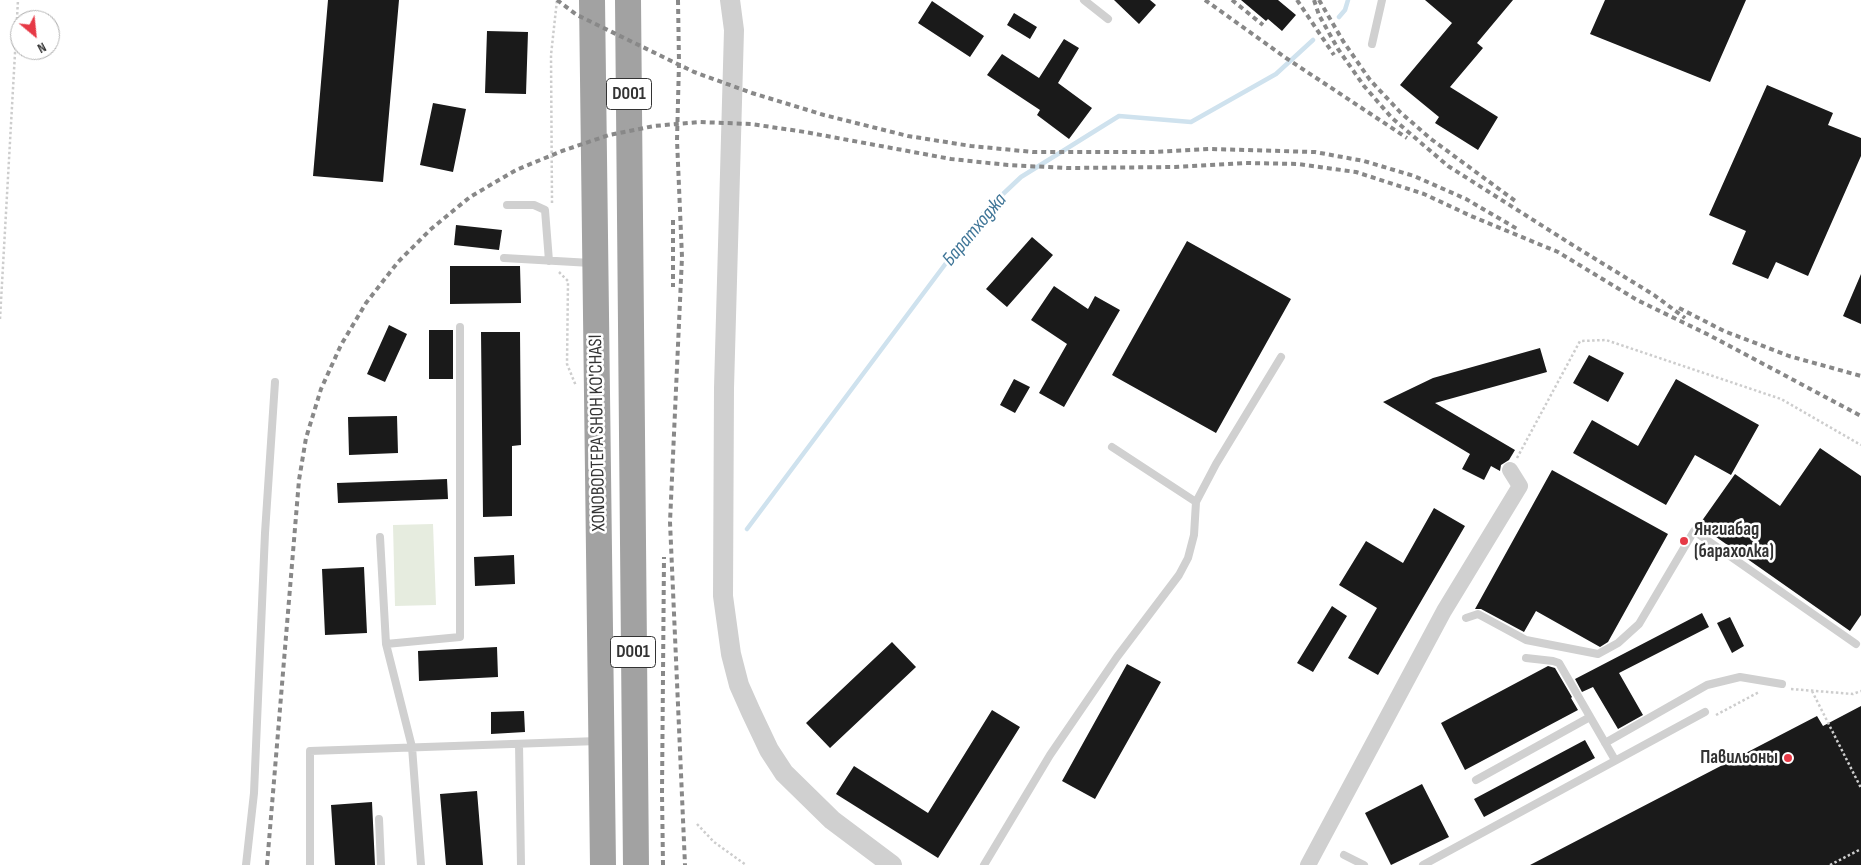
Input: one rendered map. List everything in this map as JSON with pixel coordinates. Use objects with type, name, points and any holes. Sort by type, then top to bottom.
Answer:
[{"type":"highway","name":"XONOBODTEPA SHOH KO'CHASI","points":[[592,0],[603,865]]},
{"type":"highway","name":"XONOBODTEPA SHOH KO'CHASI","points":[[628,0],[636,865]]},
{"type":"highway","points":[[594,188],[630,189]]},
{"type":"street","points":[[730,0],[734,30],[724,388],[723,586],[730,647],[739,685],[769,750],[784,772],[832,820],[892,865]]},
{"type":"street","points":[[1308,865],[1444,611],[1520,486],[1510,470]]},
{"type":"lane","points":[[1084,0],[1108,19]]},
{"type":"lane","points":[[1372,44],[1382,0]]},
{"type":"lane","points":[[507,205],[534,206],[545,210],[549,261]]},
{"type":"lane","points":[[504,258],[595,263]]},
{"type":"lane","points":[[386,644],[460,637],[460,326]]},
{"type":"lane","points":[[984,865],[1050,754],[1117,657],[1179,574],[1188,558],[1194,535],[1196,502],[1216,464],[1281,358]]},
{"type":"lane","points":[[246,865],[254,793],[265,534],[275,382]]},
{"type":"lane","points":[[1112,447],[1196,502]]},
{"type":"lane","points":[[1466,618],[1478,614],[1526,640],[1598,654],[1618,643],[1639,624],[1694,531],[1856,644]]},
{"type":"lane","points":[[380,537],[386,644],[412,747],[421,865]]},
{"type":"lane","points":[[1526,658],[1559,663],[1615,760]]},
{"type":"lane","points":[[1605,743],[1707,685],[1740,677],[1784,686]]},
{"type":"lane","points":[[1423,865],[1705,712]]},
{"type":"lane","points":[[1476,780],[1590,717]]},
{"type":"lane","points":[[310,865],[310,751],[601,741]]},
{"type":"lane","points":[[519,744],[521,865]]},
{"type":"lane","points":[[379,819],[381,865]]},
{"type":"lane","points":[[1344,855],[1364,865]]},
{"type":"path","points":[[0,319],[18,0]]},
{"type":"path","points":[[552,206],[552,55],[557,0]]},
{"type":"path","points":[[555,268],[568,281],[567,364],[578,390]]},
{"type":"path","points":[[1510,470],[1580,341],[1606,340],[1781,399],[1861,445]]},
{"type":"path","points":[[1784,686],[1812,691],[1853,694],[1861,691]]},
{"type":"path","points":[[1716,715],[1760,691]]},
{"type":"path","points":[[1812,691],[1861,788]]},
{"type":"path","points":[[697,824],[714,842],[746,865]]},
{"type":"path","points":[[1830,865],[1861,849]]},
{"type":"shaded area","points":[[433,524],[436,605],[395,606],[393,525]]},
{"type":"building","points":[[328,0],[399,0],[383,182],[313,176]]},
{"type":"building","points":[[1114,0],[1150,0],[1156,5],[1139,24]]},
{"type":"building","points":[[1241,0],[1278,0],[1296,15],[1282,31],[1268,19],[1266,21]]},
{"type":"building","points":[[1425,0],[1513,0],[1477,43],[1483,48],[1450,87],[1498,117],[1478,150],[1435,123],[1439,117],[1400,85],[1452,23]]},
{"type":"building","points":[[1605,0],[1746,0],[1710,82],[1590,34]]},
{"type":"building","points":[[932,1],[984,36],[970,57],[918,23]]},
{"type":"building","points":[[1014,13],[1037,27],[1030,39],[1007,25]]},
{"type":"building","points":[[487,31],[528,32],[526,94],[485,93]]},
{"type":"building","points":[[1064,39],[1079,48],[1058,83],[1092,108],[1069,139],[1037,115],[1040,110],[987,75],[1002,54],[1039,78]]},
{"type":"building","points":[[1767,85],[1833,113],[1828,125],[1861,138],[1861,156],[1808,276],[1776,262],[1768,279],[1732,264],[1746,231],[1709,215]]},
{"type":"building","points":[[433,103],[466,109],[453,172],[420,165]]},
{"type":"building","points":[[456,225],[502,230],[499,250],[454,245]]},
{"type":"building","points":[[1032,237],[1053,255],[1007,307],[986,289]]},
{"type":"building","points":[[1187,241],[1291,299],[1216,433],[1112,375]]},
{"type":"building","points":[[450,266],[520,266],[521,303],[450,304]]},
{"type":"building","points":[[1861,274],[1861,324],[1843,316]]},
{"type":"building","points":[[1054,286],[1088,309],[1095,296],[1120,310],[1064,407],[1039,393],[1067,344],[1031,320]]},
{"type":"building","points":[[389,325],[407,334],[385,382],[367,374]]},
{"type":"building","points":[[429,330],[453,330],[453,379],[429,379]]},
{"type":"building","points":[[481,332],[520,332],[521,445],[512,446],[512,516],[483,517]]},
{"type":"building","points":[[1540,348],[1547,372],[1435,403],[1515,450],[1509,460],[1501,465],[1500,471],[1491,466],[1484,480],[1462,469],[1470,454],[1383,402],[1433,378]]},
{"type":"building","points":[[1589,355],[1624,373],[1608,402],[1573,383]]},
{"type":"building","points":[[1014,379],[1030,387],[1015,413],[1000,405]]},
{"type":"building","points":[[1676,379],[1759,425],[1731,475],[1695,455],[1666,505],[1573,453],[1592,420],[1638,446]]},
{"type":"building","points":[[397,416],[398,453],[349,455],[348,417]]},
{"type":"building","points":[[1820,448],[1861,476],[1861,615],[1850,631],[1699,525],[1735,474],[1780,506]]},
{"type":"building","points":[[1552,470],[1668,534],[1608,642],[1600,647],[1536,611],[1524,632],[1481,609],[1475,609]]},
{"type":"building","points":[[447,479],[448,499],[338,503],[337,483]]},
{"type":"building","points":[[1434,508],[1465,526],[1378,675],[1348,658],[1377,608],[1339,585],[1366,541],[1403,563]]},
{"type":"building","points":[[514,555],[515,584],[475,586],[474,557]]},
{"type":"building","points":[[364,567],[367,633],[325,635],[322,569]]},
{"type":"building","points":[[1332,606],[1347,616],[1313,672],[1297,663]]},
{"type":"building","points":[[1702,613],[1709,627],[1619,673],[1643,715],[1618,729],[1593,687],[1582,692],[1575,679]]},
{"type":"building","points":[[1730,617],[1744,646],[1732,653],[1717,623]]},
{"type":"building","points":[[892,642],[916,667],[830,748],[806,723]]},
{"type":"building","points":[[497,647],[498,677],[419,681],[418,651]]},
{"type":"building","points":[[1127,664],[1161,682],[1095,799],[1062,781]]},
{"type":"building","points":[[1548,666],[1555,668],[1578,710],[1465,770],[1441,723]]},
{"type":"building","name":"Павильоны","points":[[1861,706],[1861,865],[1530,865],[1817,716],[1823,726]]},
{"type":"building","points":[[992,710],[1020,727],[938,858],[836,794],[854,766],[928,813]]},
{"type":"building","points":[[524,711],[525,732],[491,734],[491,712]]},
{"type":"building","points":[[1585,740],[1595,758],[1484,817],[1474,799]]},
{"type":"building","points":[[1422,784],[1449,837],[1391,865],[1365,813]]},
{"type":"building","points":[[477,791],[483,865],[446,865],[440,794]]},
{"type":"building","points":[[372,802],[375,865],[335,865],[331,805]]},
{"type":"waterway","name":"Баратходжа","points":[[1339,17],[1345,10],[1348,0]]},
{"type":"waterway","name":"Баратходжа","points":[[747,529],[985,211],[1021,177],[1119,116],[1191,122],[1276,74],[1313,40]]},
{"type":"railway","points":[[557,0],[577,15],[694,72],[752,93],[824,115],[908,136],[971,146],[1033,152],[1154,152],[1209,149],[1315,152],[1364,161],[1414,176],[1466,199],[1519,230]]},
{"type":"railway","points":[[678,0],[677,140],[682,257],[670,522],[685,865]]},
{"type":"railway","points":[[1205,0],[1286,58],[1407,138]]},
{"type":"railway","points":[[1232,0],[1263,25]]},
{"type":"railway","points":[[1297,0],[1334,55]]},
{"type":"railway","points":[[1314,0],[1319,15],[1338,49],[1364,86],[1392,118],[1448,166],[1654,295],[1685,318]]},
{"type":"railway","points":[[1319,0],[1343,41],[1370,80],[1400,112],[1431,139],[1518,203]]},
{"type":"railway","points":[[267,865],[299,480],[306,438],[321,389],[341,345],[366,303],[398,262],[431,229],[470,197],[516,170],[562,151],[609,135],[654,126],[699,122],[751,124],[951,159],[1008,165],[1067,168],[1175,167],[1245,163],[1298,164],[1356,172],[1424,194],[1471,216],[1558,252],[1637,300],[1709,335],[1861,416]]},
{"type":"railway","points":[[673,220],[673,287]]},
{"type":"railway","points":[[1679,308],[1724,331],[1789,356],[1861,376]]},
{"type":"railway","points":[[663,865],[664,557]]},
{"type":"place","name":"Янгиабад (барахолка)","points":[[1684,541]]},
{"type":"place","name":"Павильоны","points":[[1788,758]]}]
